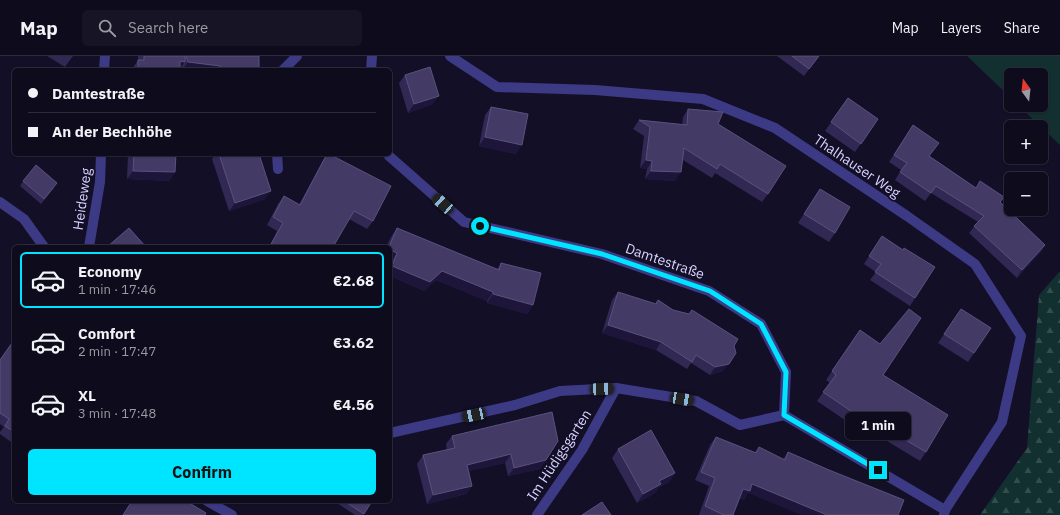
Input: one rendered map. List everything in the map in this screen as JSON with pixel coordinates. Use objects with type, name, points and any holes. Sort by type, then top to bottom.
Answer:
[{"type":"street","points":[[104,68],[105,56]]},
{"type":"street","points":[[285,68],[297,56]]},
{"type":"street","points":[[371,68],[372,56]]},
{"type":"street","name":"Thalhauser Weg","points":[[450,56],[497,87],[595,90],[703,99],[775,128],[907,216],[975,264],[1021,336],[1002,422],[944,512]]},
{"type":"street","name":"Heideweg","points":[[89,245],[100,182],[101,156]]},
{"type":"street","points":[[277,156],[278,169]]},
{"type":"street","name":"Damtestraße","points":[[389,156],[464,222],[602,254],[710,291],[761,324],[786,372],[784,415]]},
{"type":"street","points":[[0,202],[24,219],[43,245]]},
{"type":"street","points":[[392,433],[515,405],[560,391],[616,388],[696,401],[740,425],[784,415],[944,512]]},
{"type":"street","name":"Im Hüdigsgarten","points":[[537,515],[582,450],[616,388]]},
{"type":"street","points":[[211,503],[232,515]]},
{"type":"green space","points":[[967,56],[1060,56],[1060,145],[1048,134],[1048,120],[1034,120],[1025,112],[1048,112],[1048,68],[1004,68],[1004,91]]},
{"type":"green space","points":[[1060,271],[1060,515],[980,515],[1027,448],[1039,295]]},
{"type":"building","points":[[144,56],[185,56],[185,62],[180,61],[180,68],[138,68],[138,60],[144,60]]},
{"type":"building","points":[[186,56],[259,56],[259,68],[220,68],[220,66],[188,62]]},
{"type":"building","points":[[792,56],[819,56],[809,69]]},
{"type":"building","points":[[430,67],[439,96],[414,104],[405,75]]},
{"type":"building","points":[[848,98],[878,119],[861,144],[831,122]]},
{"type":"building","points":[[491,107],[528,114],[522,145],[485,137]]},
{"type":"building","points":[[688,109],[723,112],[718,124],[786,166],[768,194],[720,164],[717,169],[684,148],[681,172],[651,171],[652,161],[646,160],[650,127],[639,120],[687,125]]},
{"type":"building","points":[[913,125],[939,143],[929,156],[976,188],[980,181],[1004,197],[1000,202],[1004,206],[1004,216],[1015,216],[1045,245],[1022,270],[974,226],[984,216],[936,186],[931,193],[900,172],[907,163],[894,155]]},
{"type":"building","points":[[134,156],[176,156],[175,172],[133,171]]},
{"type":"building","points":[[220,156],[260,156],[271,191],[235,203]]},
{"type":"building","points":[[326,156],[333,156],[391,186],[373,221],[354,211],[334,245],[271,245],[283,223],[273,217],[284,196],[300,205]]},
{"type":"building","points":[[36,165],[57,183],[44,199],[23,181]]},
{"type":"building","points":[[820,189],[850,207],[835,233],[804,214]]},
{"type":"building","points":[[129,228],[144,245],[109,245]]},
{"type":"building","points":[[397,228],[499,270],[501,263],[541,273],[533,305],[493,294],[493,292],[442,271],[430,282],[392,266],[397,253],[392,251],[392,245],[390,245]]},
{"type":"building","points":[[882,236],[903,250],[904,248],[935,267],[915,298],[875,272],[881,264],[869,256]]},
{"type":"building","points":[[618,292],[656,304],[658,300],[673,310],[689,314],[692,310],[738,339],[734,346],[736,353],[729,364],[715,367],[696,355],[692,362],[661,342],[608,325]]},
{"type":"building","points":[[909,309],[921,318],[883,375],[948,415],[926,452],[863,415],[861,418],[823,392],[836,375],[832,371],[860,330],[880,344]]},
{"type":"building","points":[[961,309],[991,328],[974,353],[944,334]]},
{"type":"building","points":[[12,343],[12,431],[5,426],[9,419],[0,413],[0,360]]},
{"type":"building","points":[[552,412],[558,441],[546,460],[514,468],[511,454],[467,465],[472,486],[433,495],[423,455],[455,448],[452,436]]},
{"type":"building","points":[[651,430],[675,473],[659,481],[661,484],[643,494],[618,449]]},
{"type":"building","points":[[716,437],[756,453],[759,447],[785,460],[788,452],[904,500],[898,515],[827,515],[752,484],[750,491],[743,489],[733,515],[724,515],[705,506],[715,478],[701,472]]},
{"type":"building","points":[[602,502],[611,515],[582,515]]},
{"type":"building","points":[[131,503],[189,503],[206,513],[205,515],[123,515]]},
{"type":"building","points":[[347,503],[371,503],[364,514]]},
{"type":"route","points":[[480,226],[602,254],[710,291],[761,324],[786,372],[784,415],[878,470]]}]
